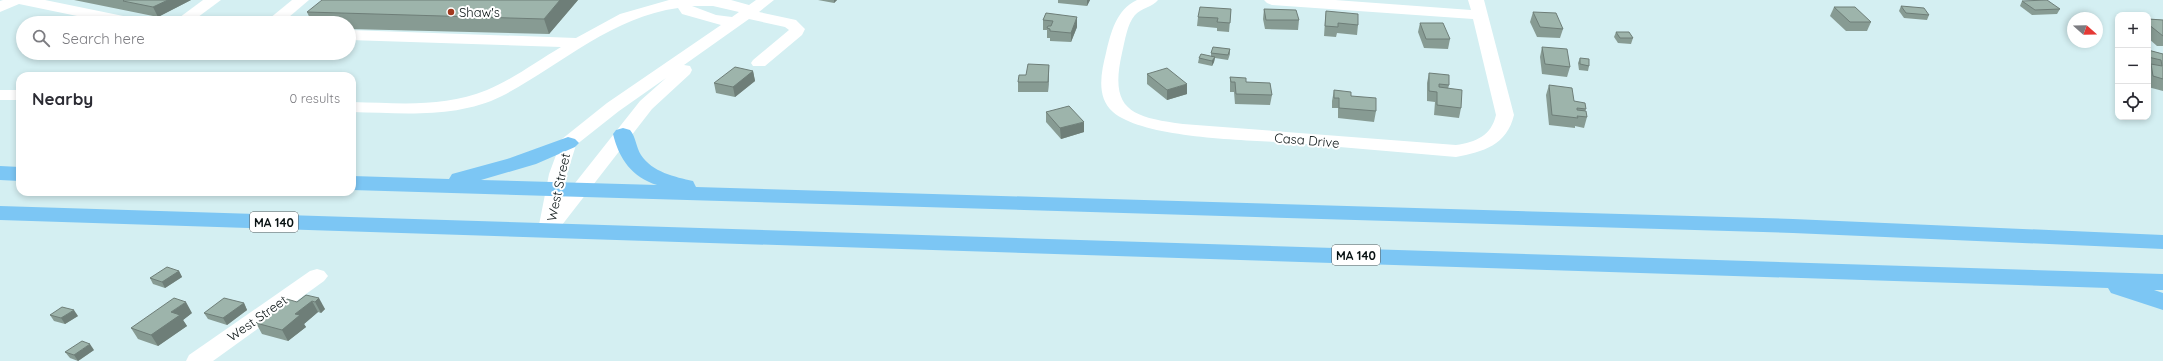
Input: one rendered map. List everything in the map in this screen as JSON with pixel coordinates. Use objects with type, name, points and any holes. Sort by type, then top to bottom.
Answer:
[{"type":"highway","points":[[623,134],[631,159],[643,170],[663,182],[723,195]]},
{"type":"highway","points":[[429,186],[513,166],[542,156],[568,142]]},
{"type":"highway","points":[[0,173],[16,174]]},
{"type":"highway","points":[[356,183],[1793,226],[2163,242]]},
{"type":"highway","name":"MA 140","points":[[0,212],[2163,282]]},
{"type":"highway","points":[[2096,279],[2163,302]]},
{"type":"street","points":[[0,7],[15,0]]},
{"type":"street","points":[[23,0],[100,16]]},
{"type":"street","points":[[190,16],[213,0]]},
{"type":"street","points":[[281,16],[301,0]]},
{"type":"street","name":"West Street","points":[[548,230],[558,174],[568,142],[613,107],[766,0]]},
{"type":"street","name":"Casa Drive","points":[[1150,0],[1141,4],[1128,15],[1108,76],[1108,92],[1111,99],[1127,114],[1152,124],[1183,129],[1438,151],[1456,151],[1484,145],[1494,138],[1504,122],[1504,106],[1478,8],[1272,0]]},
{"type":"street","points":[[356,107],[431,109],[472,101],[494,93],[634,12],[683,2],[687,12],[714,19],[745,15],[790,23],[797,29],[796,32],[760,63]]},
{"type":"street","name":"West Street","points":[[548,230],[646,105],[745,15]]},
{"type":"street","points":[[356,35],[579,43]]},
{"type":"street","points":[[0,95],[16,95]]},
{"type":"street","name":"West Street","points":[[198,361],[317,276]]},
{"type":"building","points":[[168,0],[153,7],[123,1]]},
{"type":"building","points":[[322,0],[560,0],[544,19],[307,12]]},
{"type":"building","points":[[2047,0],[2060,9],[2035,10],[2022,1]]},
{"type":"building","points":[[1901,6],[1924,8],[1929,15],[1906,13]]},
{"type":"building","points":[[1200,7],[1231,9],[1230,23],[1217,22],[1218,18],[1198,17]]},
{"type":"building","points":[[1834,7],[1855,7],[1871,22],[1850,22]]},
{"type":"building","points":[[1264,9],[1296,10],[1299,20],[1266,20]]},
{"type":"building","points":[[1326,11],[1358,14],[1358,25],[1338,23],[1338,27],[1325,26]]},
{"type":"building","points":[[1533,12],[1556,13],[1563,29],[1540,27]]},
{"type":"building","points":[[1046,13],[1077,17],[1071,33],[1050,31],[1050,29],[1047,28],[1048,26],[1051,26],[1053,21],[1043,20]]},
{"type":"building","points":[[2151,19],[2163,20],[2163,36],[2151,26]]},
{"type":"building","points":[[1420,23],[1443,23],[1450,39],[1426,39]]},
{"type":"building","points":[[1616,32],[1629,32],[1633,38],[1620,38]]},
{"type":"building","points":[[1213,47],[1230,49],[1228,55],[1211,53]]},
{"type":"building","points":[[1542,47],[1567,49],[1570,67],[1545,64]]},
{"type":"building","points":[[2151,51],[2163,54],[2163,79],[2153,76],[2151,64],[2162,66],[2161,60],[2151,58]]},
{"type":"building","points":[[1201,54],[1215,57],[1212,61],[1199,58]]},
{"type":"building","points":[[1580,58],[1589,59],[1589,66],[1580,64]]},
{"type":"building","points":[[1028,64],[1049,65],[1048,82],[1018,82],[1019,75],[1026,75]]},
{"type":"building","points":[[735,67],[753,71],[733,87],[714,83]]},
{"type":"building","points":[[1167,68],[1187,84],[1167,90],[1147,74]]},
{"type":"building","points":[[1429,73],[1449,75],[1449,85],[1439,84],[1439,87],[1462,90],[1461,108],[1437,105],[1437,92],[1429,91]]},
{"type":"building","points":[[1230,77],[1246,78],[1246,82],[1270,83],[1272,95],[1236,94],[1235,82],[1231,82]]},
{"type":"building","points":[[1549,85],[1572,88],[1574,101],[1585,103],[1586,109],[1577,108],[1577,110],[1586,111],[1587,117],[1577,116],[1578,118],[1552,115]]},
{"type":"building","points":[[1334,90],[1351,92],[1351,96],[1376,98],[1376,111],[1339,108],[1339,98],[1334,98]]},
{"type":"building","points":[[1069,106],[1084,122],[1060,128],[1046,112]]},
{"type":"building","points":[[167,267],[179,271],[162,282],[150,278]]},
{"type":"building","points":[[306,295],[319,298],[315,302],[312,301],[295,314],[300,315],[282,330],[256,323],[287,299],[297,302]]},
{"type":"building","points":[[174,298],[186,302],[171,312],[180,315],[151,335],[131,328]]},
{"type":"building","points":[[224,298],[244,303],[223,318],[204,313]]},
{"type":"building","points":[[62,307],[74,310],[61,318],[50,315]]},
{"type":"building","points":[[82,341],[90,344],[74,355],[65,352]]},
{"type":"place","name":"Shaw's","points":[[451,12]]}]
